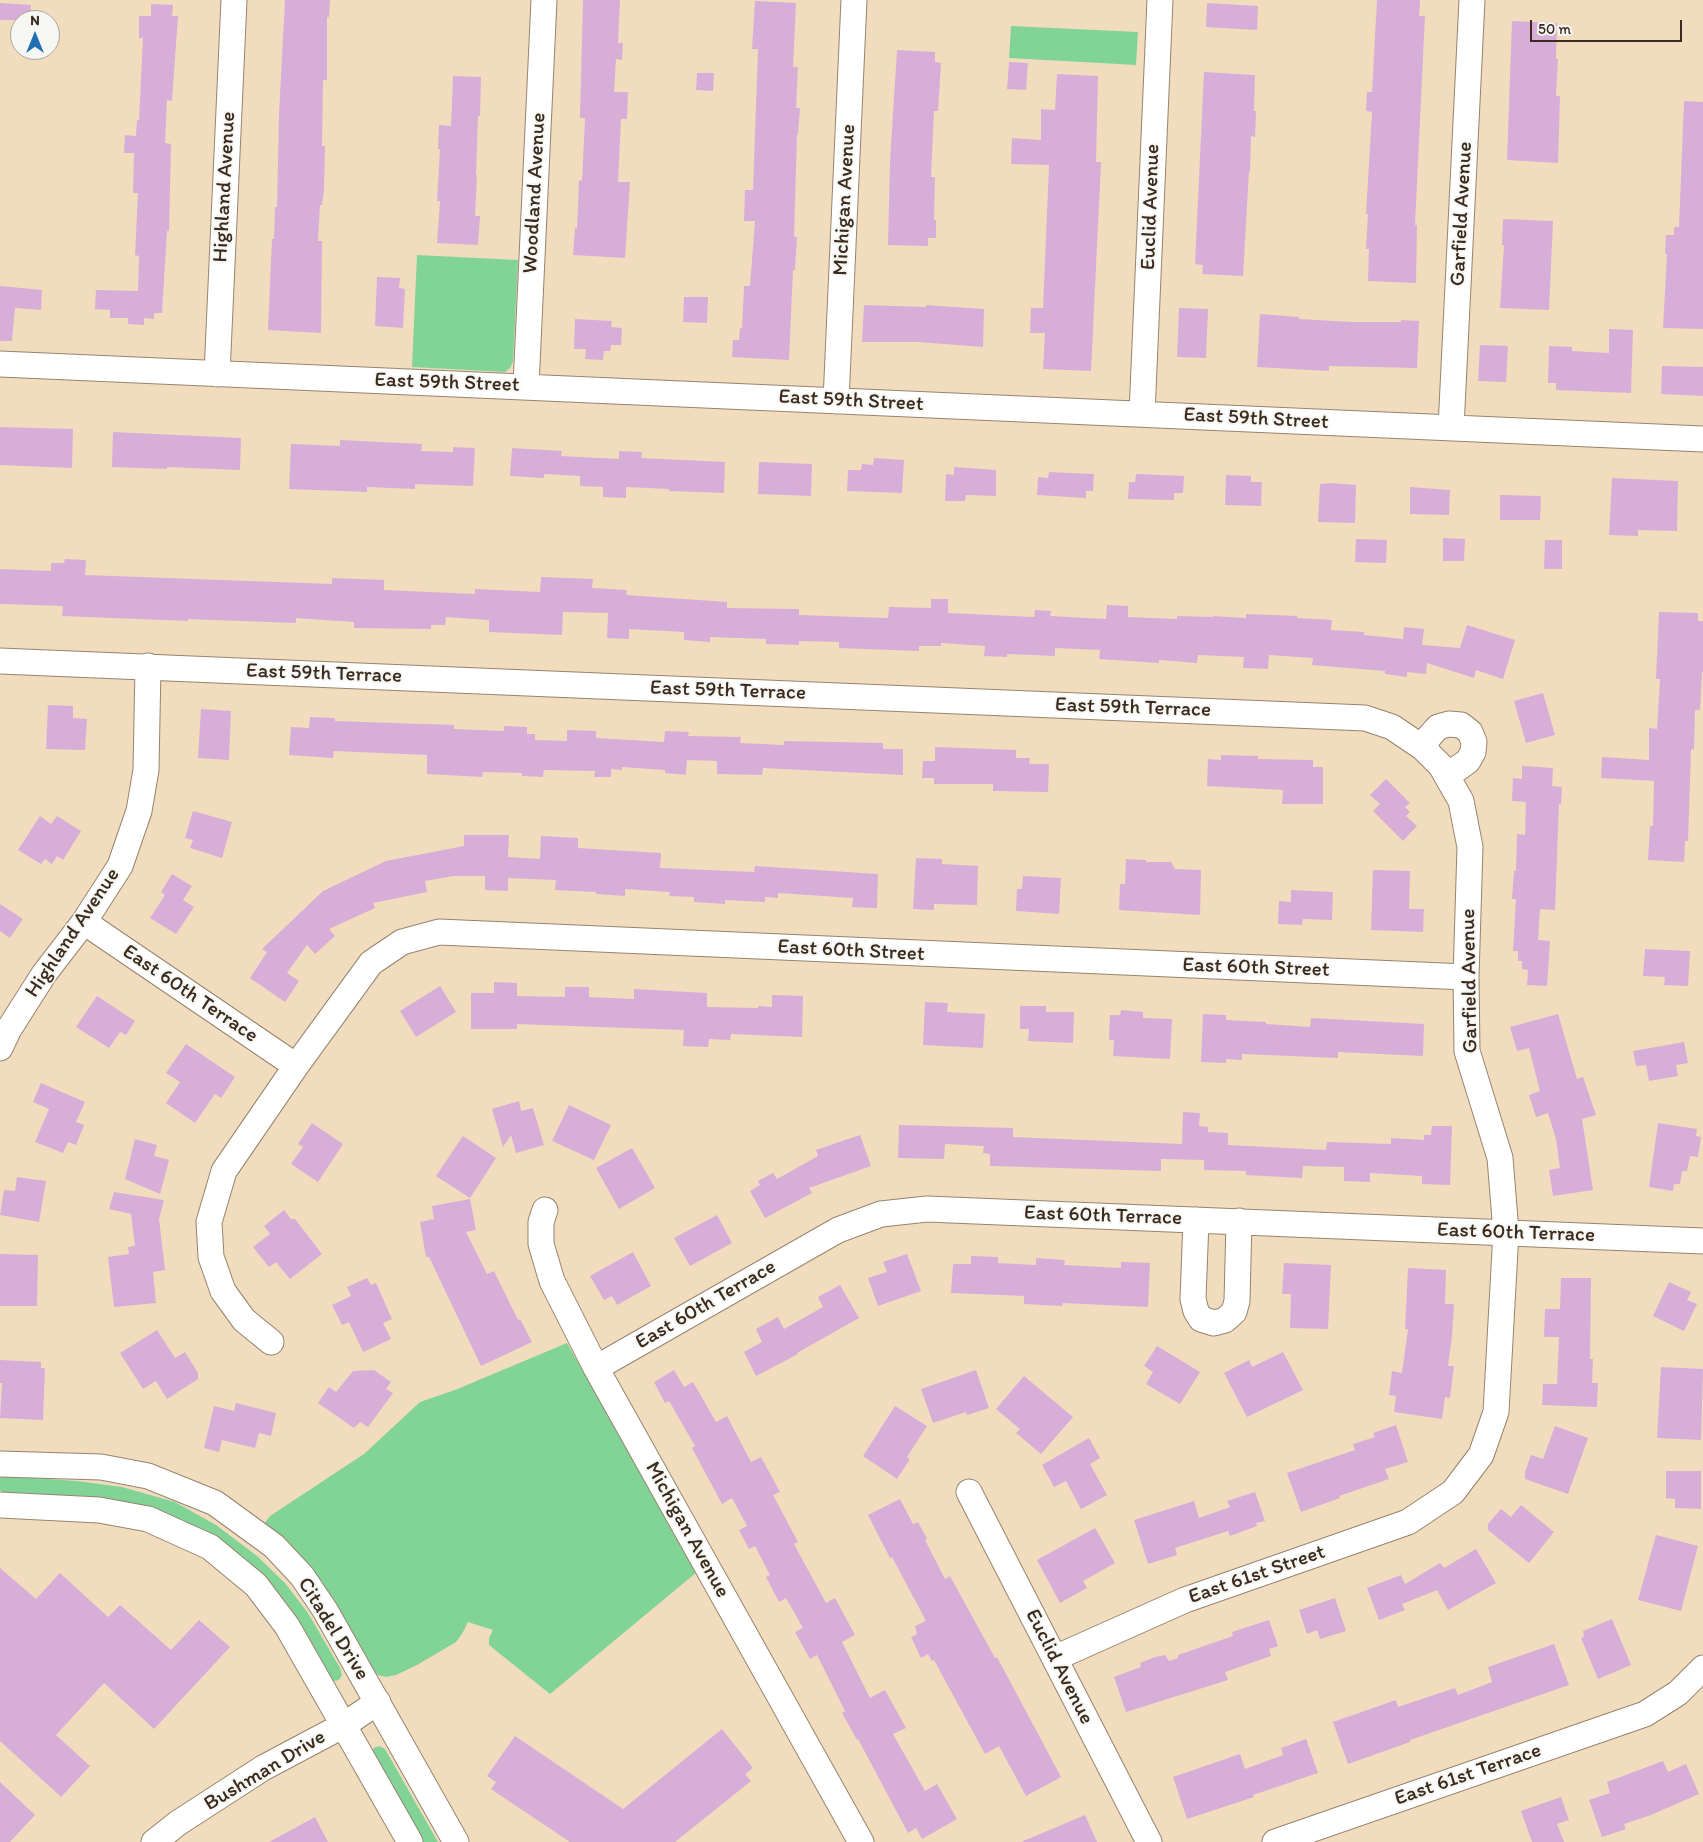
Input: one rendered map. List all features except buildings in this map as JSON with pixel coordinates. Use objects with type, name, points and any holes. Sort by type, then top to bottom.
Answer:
[{"type":"street","name":"Highland Avenue","points":[[217,374],[234,0]]},
{"type":"street","name":"Woodland Avenue","points":[[526,386],[544,0]]},
{"type":"street","name":"Michigan Avenue","points":[[836,401],[854,0]]},
{"type":"street","name":"Euclid Avenue","points":[[1142,414],[1160,0]]},
{"type":"street","name":"Garfield Avenue","points":[[1451,428],[1472,0]]},
{"type":"street","name":"East 59th Street","points":[[0,364],[1703,439]]},
{"type":"street","name":"East 59th Terrace","points":[[0,661],[1365,718],[1392,728],[1424,748],[1444,771]]},
{"type":"street","name":"Highland Avenue","points":[[0,1048],[9,1029],[44,974],[84,922],[120,866],[139,812],[146,770],[148,666]]},
{"type":"street","points":[[1424,748],[1429,737],[1438,727],[1449,724],[1461,725],[1470,732],[1474,742],[1473,752],[1468,762],[1444,771]]},
{"type":"street","name":"Garfield Avenue","points":[[1444,771],[1461,801],[1470,847],[1466,977],[1467,1052],[1500,1158],[1506,1232],[1496,1412],[1481,1455],[1457,1488]]},
{"type":"street","name":"East 60th Terrace","points":[[84,922],[296,1066]]},
{"type":"street","name":"East 60th Street","points":[[296,1066],[371,963],[402,942],[439,932],[1466,977]]},
{"type":"street","points":[[271,1342],[244,1320],[223,1291],[211,1258],[209,1222],[224,1171],[296,1066]]},
{"type":"street","name":"East 60th Terrace","points":[[596,1368],[838,1230],[881,1214],[927,1208],[1196,1220],[1193,1299],[1196,1311],[1202,1319],[1214,1323],[1225,1320],[1234,1312],[1237,1301],[1239,1222],[1703,1240]]},
{"type":"street","name":"Michigan Avenue","points":[[545,1210],[541,1222],[541,1244],[552,1281],[596,1368],[861,1842]]},
{"type":"street","points":[[1196,1220],[1239,1222]]},
{"type":"street","name":"Citadel Drive","points":[[0,1464],[101,1467],[148,1476],[215,1503],[274,1546],[302,1576],[326,1610],[456,1842]]},
{"type":"street","name":"East 61st Street","points":[[1054,1658],[1185,1600],[1408,1522],[1457,1488]]},
{"type":"street","name":"Euclid Avenue","points":[[969,1492],[1149,1842]]},
{"type":"street","name":"Citadel Drive","points":[[0,1505],[99,1510],[148,1519],[210,1547],[256,1585],[287,1626],[410,1842]]},
{"type":"street","name":"East 61st Terrace","points":[[1275,1842],[1645,1714],[1678,1693],[1703,1668]]},
{"type":"street","name":"Bushman Drive","points":[[154,1842],[178,1823],[263,1768],[344,1725],[378,1702]]},
{"type":"green space","points":[[1011,26],[1138,32],[1136,65],[1009,58]]},
{"type":"green space","points":[[417,255],[518,260],[513,362],[505,372],[412,367]]},
{"type":"green space","points":[[567,1343],[697,1572],[550,1694],[489,1645],[489,1638],[493,1630],[468,1622],[456,1642],[417,1665],[396,1675],[386,1677],[378,1675],[263,1525],[270,1516],[364,1454],[420,1402],[455,1390]]},
{"type":"green space","points":[[6,1476],[77,1481],[122,1487],[175,1502],[216,1525],[257,1556],[285,1583],[308,1613],[340,1668],[342,1675],[339,1680],[334,1681],[328,1677],[291,1614],[127,1504],[85,1496],[4,1493],[0,1490],[0,1478]]},
{"type":"green space","points":[[379,1746],[385,1749],[438,1842],[421,1842],[372,1752],[374,1748]]}]
